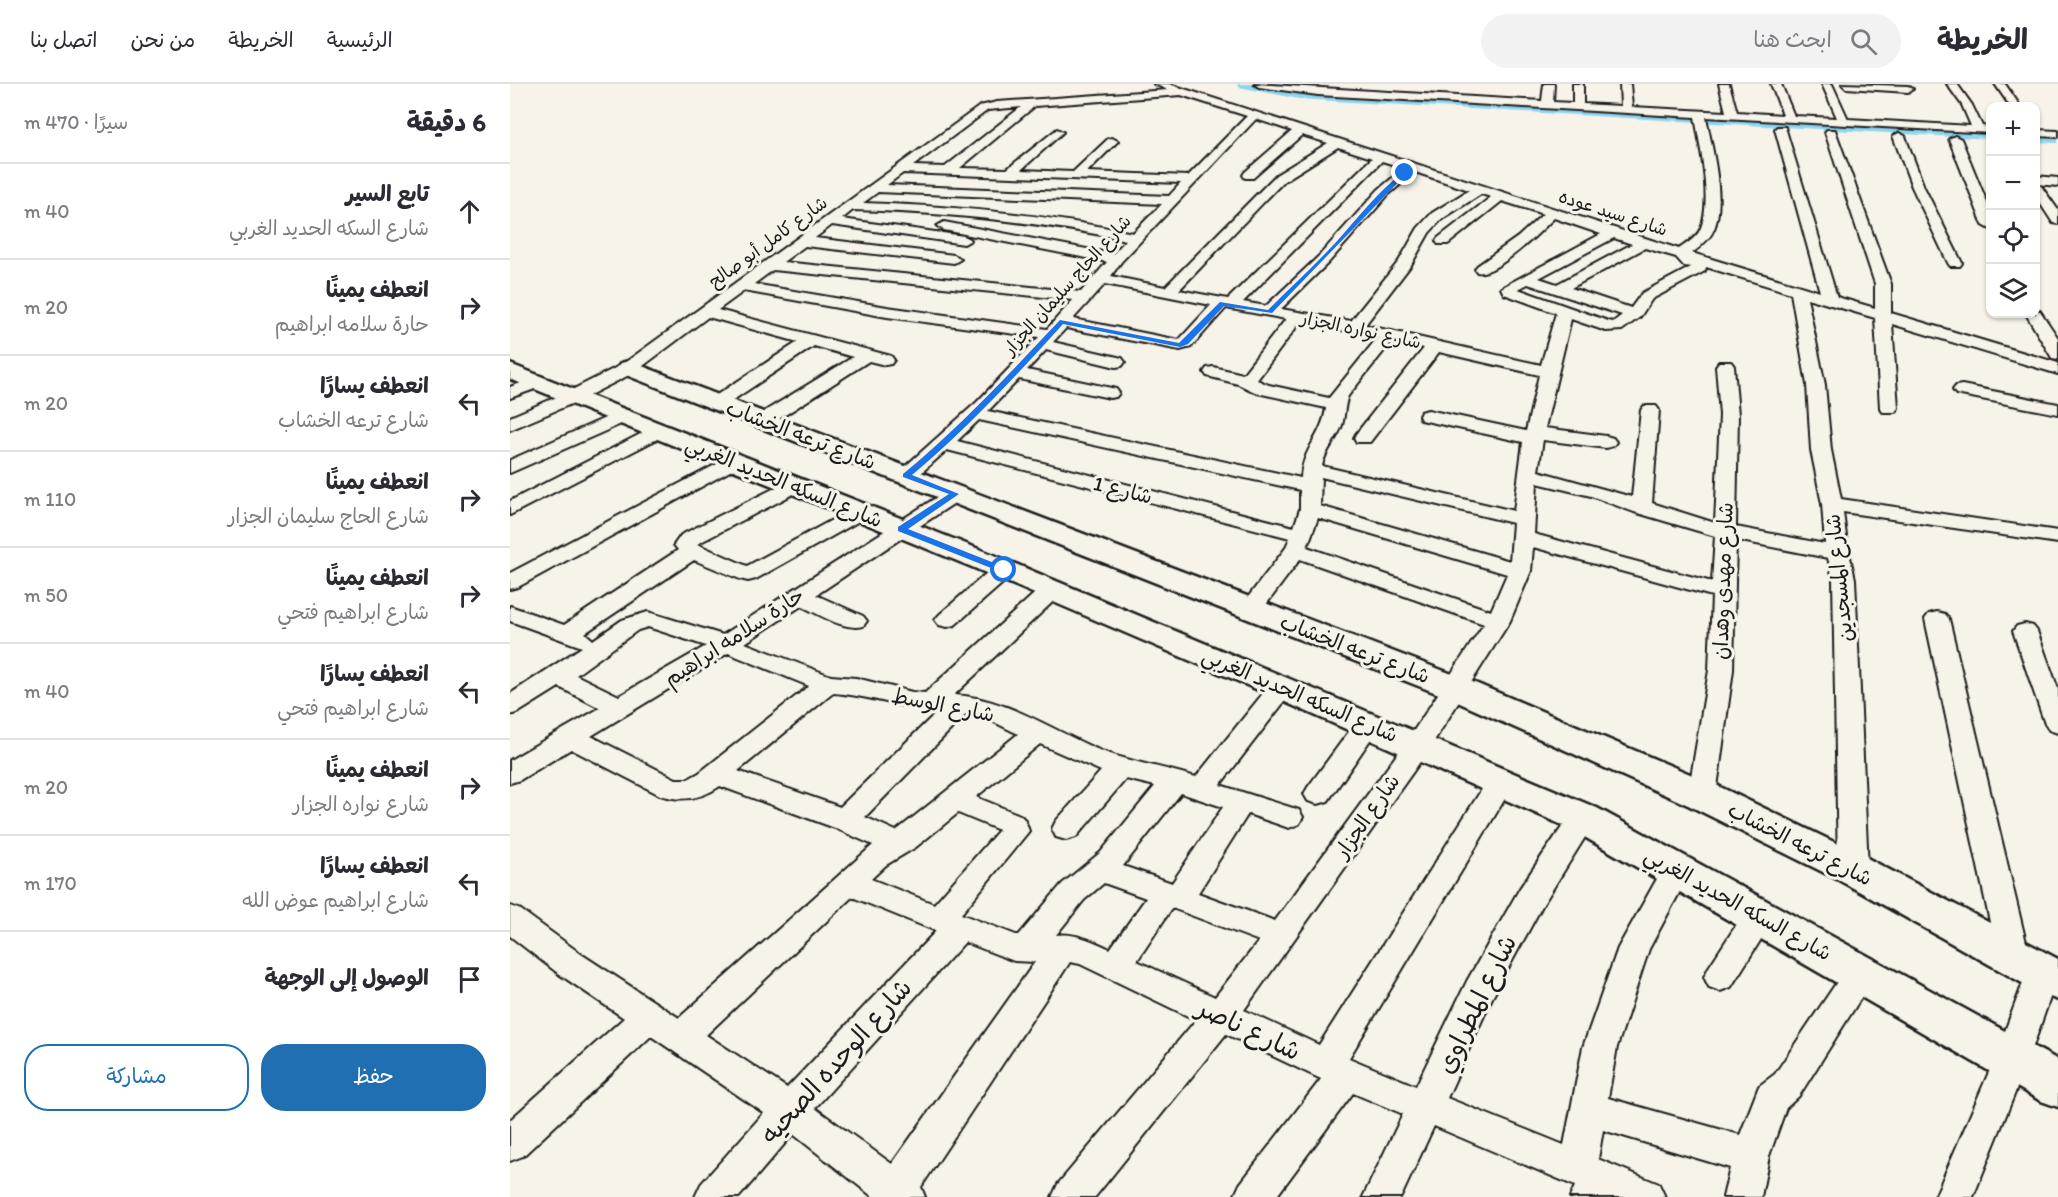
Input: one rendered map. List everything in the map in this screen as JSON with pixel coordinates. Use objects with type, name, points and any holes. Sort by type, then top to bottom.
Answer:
[{"type":"street","name":"شارع سيد عوده","points":[[1159,84],[1681,254],[1799,295],[1830,299],[1883,314],[2058,369]]},
{"type":"street","points":[[1259,84],[1356,95],[1425,99],[1499,98],[1547,105],[1677,113],[1701,119],[1785,124],[1887,120],[1927,122],[1986,130]]},
{"type":"street","points":[[1356,95],[1363,84]]},
{"type":"street","points":[[1401,97],[1407,84]]},
{"type":"street","points":[[1425,99],[1430,84]]},
{"type":"street","points":[[1547,105],[1549,84]]},
{"type":"street","points":[[1578,84],[1578,107]]},
{"type":"street","points":[[1625,84],[1627,110]]},
{"type":"street","points":[[1724,84],[1732,116]]},
{"type":"street","points":[[1776,84],[1830,299]]},
{"type":"street","points":[[1827,84],[1844,122]]},
{"type":"street","points":[[1952,84],[1967,105],[1978,129]]},
{"type":"street","points":[[2000,84],[2012,102]]},
{"type":"street","points":[[1846,85],[1872,92],[1908,91]]},
{"type":"street","points":[[948,171],[1032,103],[1182,93]]},
{"type":"street","points":[[1674,98],[1677,113]]},
{"type":"street","name":"شارع كامل أبو صالح","points":[[510,424],[572,397],[629,368],[981,109],[992,105],[1032,103]]},
{"type":"street","name":"شارع الحاج سليمان الجزار","points":[[906,476],[945,444],[976,414],[1085,297],[1116,259],[1253,116]]},
{"type":"street","points":[[1701,119],[1732,116],[1831,132],[1986,141]]},
{"type":"street","points":[[1701,119],[1707,152],[1711,220],[1705,233],[1681,254],[1684,260],[1700,268],[1799,295]]},
{"type":"street","points":[[1249,175],[1299,131]]},
{"type":"street","points":[[1010,173],[1057,132]]},
{"type":"street","points":[[1831,132],[1883,284],[1889,408]]},
{"type":"street","points":[[2040,133],[2058,134]]},
{"type":"street","points":[[1899,136],[1918,187],[1955,263]]},
{"type":"street","points":[[1955,139],[1986,215]]},
{"type":"street","points":[[1076,176],[1112,141]]},
{"type":"street","points":[[1168,293],[1280,178],[1336,143]]},
{"type":"street","points":[[2040,143],[2058,145]]},
{"type":"street","points":[[741,286],[887,312],[1051,333],[1180,345],[1227,304],[1379,157]]},
{"type":"street","points":[[1269,312],[1340,241],[1391,184],[1413,168]]},
{"type":"street","points":[[900,169],[1191,180]]},
{"type":"street","points":[[2040,180],[2058,182]]},
{"type":"street","points":[[874,189],[1172,200]]},
{"type":"street","points":[[1355,327],[1406,262],[1422,231],[1437,216],[1479,189]]},
{"type":"street","points":[[2040,195],[2058,220]]},
{"type":"street","points":[[1443,241],[1500,196]]},
{"type":"street","points":[[850,206],[998,214],[1093,228],[1136,238]]},
{"type":"street","points":[[1482,269],[1522,240],[1552,213]]},
{"type":"street","points":[[830,220],[971,241]]},
{"type":"street","points":[[944,226],[1116,259]]},
{"type":"street","points":[[1613,233],[1509,288],[1509,291],[1634,314]]},
{"type":"street","points":[[802,241],[954,259]]},
{"type":"street","points":[[1562,300],[1644,243]]},
{"type":"street","points":[[770,265],[1085,297]]},
{"type":"street","points":[[1527,279],[1612,327],[1618,326],[1634,314],[1647,296],[1700,268]]},
{"type":"street","name":"شارع نواره الجزار","points":[[1101,279],[1355,327],[1548,372]]},
{"type":"street","name":"شارع المسجدين","points":[[1799,295],[1816,385],[1821,450],[1845,589],[1853,869]]},
{"type":"street","name":"شارع الجزار","points":[[1071,1197],[1221,1015],[1281,936],[1418,745],[1498,621],[1520,571],[1528,476],[1562,300]]},
{"type":"street","points":[[706,312],[885,360]]},
{"type":"street","points":[[1247,381],[1296,316]]},
{"type":"street","points":[[2037,318],[2058,354]]},
{"type":"street","points":[[1051,333],[1116,362]]},
{"type":"street","points":[[1251,609],[1299,543],[1310,509],[1314,456],[1333,425],[1335,405],[1339,395],[1388,334]]},
{"type":"street","points":[[718,402],[812,340]]},
{"type":"street","points":[[1363,438],[1435,345]]},
{"type":"street","points":[[764,420],[867,355]]},
{"type":"street","name":"شارع مهدى وهدان","points":[[1702,795],[1721,670],[1729,415],[1725,366]]},
{"type":"street","name":"شارع ترعه الخشاب","points":[[629,368],[1456,688],[1702,795],[1853,869],[2051,976]]},
{"type":"street","points":[[1213,372],[1247,381],[1263,389],[1335,405]]},
{"type":"street","points":[[1014,373],[1110,393]]},
{"type":"street","name":"شارع السكه الحديد الغربي","points":[[519,382],[572,397],[1004,570],[1418,745],[1583,818],[2058,1085]]},
{"type":"street","points":[[1962,390],[2058,409]]},
{"type":"street","points":[[1641,508],[1650,410]]},
{"type":"street","points":[[976,414],[1312,478],[1524,529],[1723,592]]},
{"type":"street","points":[[1428,416],[1535,436],[1606,442]]},
{"type":"street","points":[[510,467],[621,417]]},
{"type":"street","points":[[510,509],[658,431]]},
{"type":"street","name":"شارع 1","points":[[945,444],[1299,543],[1498,621]]},
{"type":"street","points":[[510,582],[734,461]]},
{"type":"street","points":[[1528,476],[1598,492],[1641,508],[1725,532],[1837,553]]},
{"type":"street","points":[[794,486],[689,540],[685,545],[692,551],[744,574],[753,573],[861,512]]},
{"type":"street","name":"حارة سلامه ابراهيم","points":[[510,773],[726,644],[955,494]]},
{"type":"street","points":[[1832,504],[2058,537]]},
{"type":"street","points":[[1310,509],[1520,571]]},
{"type":"street","points":[[567,634],[692,551]]},
{"type":"street","points":[[947,620],[1004,570]]},
{"type":"street","points":[[930,703],[1052,590]]},
{"type":"street","points":[[798,596],[855,621]]},
{"type":"street","points":[[510,613],[600,647]]},
{"type":"street","points":[[1937,619],[2013,955]]},
{"type":"street","name":"شارع الوسط","points":[[510,706],[558,676],[630,625],[648,620],[726,644],[828,684],[856,686],[912,701],[961,704],[991,710],[1088,756],[1120,768],[1188,785],[1289,817]]},
{"type":"street","points":[[2025,632],[2058,724]]},
{"type":"street","points":[[558,676],[621,708]]},
{"type":"street","points":[[572,738],[678,790],[698,787],[828,684]]},
{"type":"street","points":[[1026,950],[1065,901],[1100,869],[1149,815],[1188,785],[1282,687]]},
{"type":"street","points":[[845,820],[961,704]]},
{"type":"street","points":[[1318,794],[1368,724]]},
{"type":"street","points":[[680,1038],[876,857],[898,844],[1038,732]]},
{"type":"street","points":[[1066,829],[1120,768]]},
{"type":"street","points":[[717,774],[845,820],[898,844]]},
{"type":"street","points":[[1253,1197],[1336,1069],[1501,782]]},
{"type":"street","name":"شارع الوحده الصحيه","points":[[714,1197],[949,923],[1015,831],[1010,823],[955,800]]},
{"type":"street","points":[[1116,966],[1172,896],[1241,802]]},
{"type":"street","name":"شارع المطراوي","points":[[1382,1197],[1485,980],[1531,897],[1583,818]]},
{"type":"street","points":[[1100,869],[1281,936]]},
{"type":"street","points":[[1589,1181],[1588,1109],[1600,1047],[1634,948],[1677,869]]},
{"type":"street","name":"شارع ناصر","points":[[848,883],[1014,948],[1026,950],[1063,947],[1088,953],[1336,1069],[1427,1105],[1589,1181],[1646,1197]]},
{"type":"street","points":[[1720,977],[1759,916]]},
{"type":"street","points":[[510,919],[570,964],[790,1110],[898,1195],[1063,947]]},
{"type":"street","points":[[1742,1197],[1751,1156],[1775,1093],[1787,1085],[1860,974]]},
{"type":"street","points":[[1954,1197],[2012,1058],[2051,976]]},
{"type":"street","points":[[510,1144],[649,1016]]},
{"type":"street","points":[[1588,1109],[1751,1156]]},
{"type":"waterway","points":[[1243,84],[1299,95],[1986,135]]},
{"type":"waterway","points":[[2040,138],[2058,139]]},
{"type":"route","points":[[1004,570],[901,529],[955,494],[906,476],[945,444],[976,414],[1062,322],[1180,345],[1184,344],[1222,303],[1269,312],[1340,241],[1391,184],[1405,173]]}]
